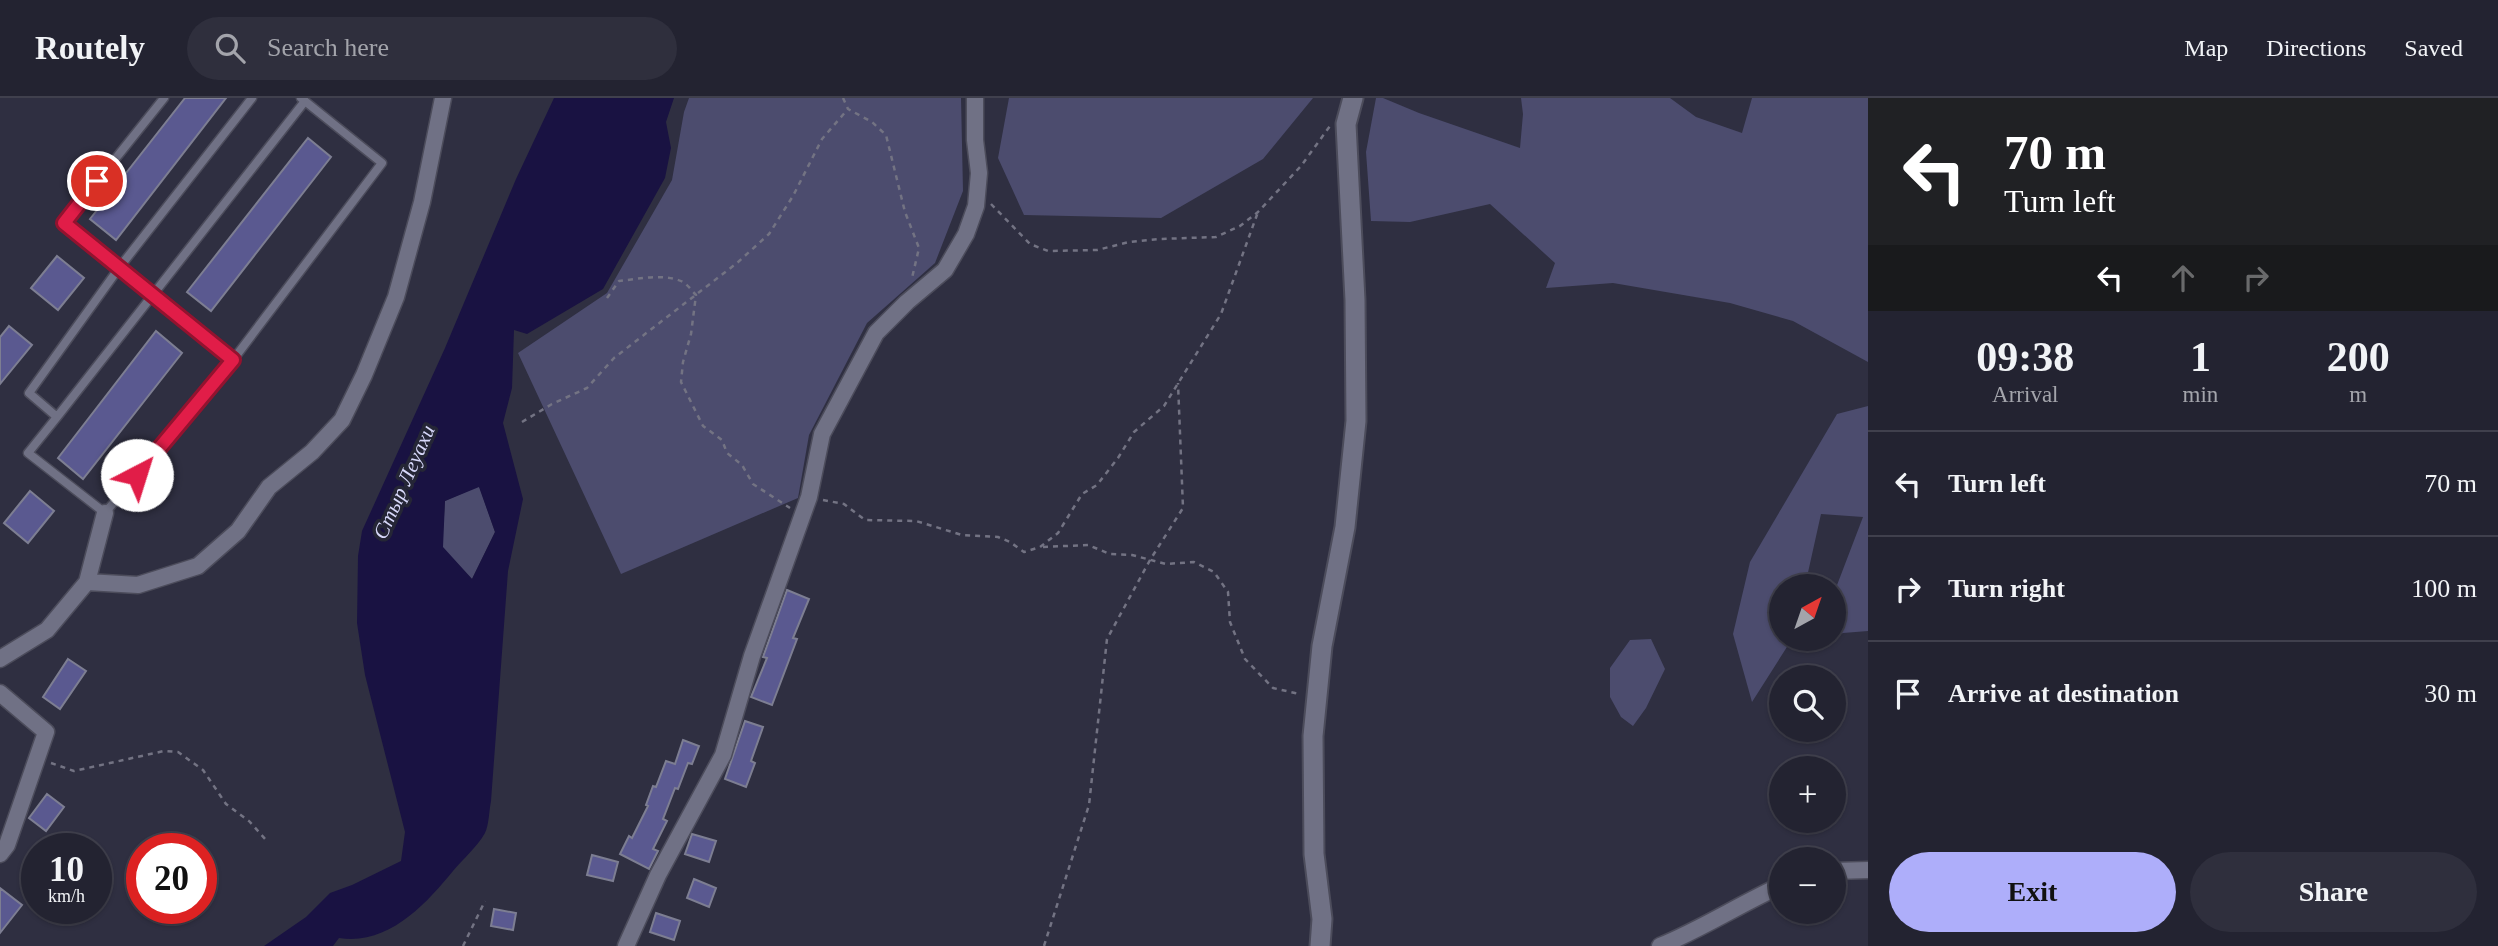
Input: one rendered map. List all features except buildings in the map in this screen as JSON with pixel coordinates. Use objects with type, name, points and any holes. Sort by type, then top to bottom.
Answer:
[{"type":"main road","points":[[1320,946],[1322,919],[1314,854],[1313,736],[1322,646],[1345,527],[1356,421],[1356,300],[1346,124],[1353,98]]},
{"type":"street","points":[[87,582],[138,585],[198,566],[238,531],[269,487],[312,452],[342,420],[365,375],[396,297],[422,202],[443,98]]},
{"type":"street","points":[[626,946],[658,875],[723,755],[752,656],[809,497],[822,434],[876,333],[945,270],[966,234],[976,206],[978,185],[975,98]]},
{"type":"street","points":[[0,659],[47,630],[87,582],[104,513]]},
{"type":"street","points":[[0,693],[46,732],[7,845],[0,854]]},
{"type":"street","points":[[1846,871],[1868,870]]},
{"type":"street","points":[[1660,946],[1769,891]]},
{"type":"lane","points":[[164,98],[64,223],[233,360]]},
{"type":"lane","points":[[57,417],[29,393],[119,268],[252,98]]},
{"type":"lane","points":[[303,99],[382,163],[233,360],[104,513],[28,453],[154,296],[303,99]]},
{"type":"path","points":[[843,98],[848,109],[872,122],[886,135],[905,212],[919,248],[907,302]]},
{"type":"path","points":[[522,422],[587,388],[614,358],[769,234],[793,196],[822,139],[848,109]]},
{"type":"path","points":[[978,185],[991,205],[1016,232],[1030,244],[1048,251],[1097,250],[1129,242],[1216,237],[1240,226],[1258,212],[1301,166],[1337,117]]},
{"type":"path","points":[[1040,547],[1058,533],[1082,494],[1097,485],[1134,432],[1164,405],[1221,314],[1258,212]]},
{"type":"path","points":[[607,298],[619,281],[644,278],[684,282],[696,295]]},
{"type":"path","points":[[696,295],[691,334],[682,362],[681,382],[703,426],[722,440],[727,453],[742,465],[753,484],[802,515]]},
{"type":"path","points":[[1044,946],[1089,805],[1107,639],[1150,560],[1183,508],[1178,383]]},
{"type":"path","points":[[809,497],[844,504],[865,520],[916,520],[962,535],[998,537],[1024,552],[1040,547],[1088,545],[1110,554],[1132,555],[1166,564],[1194,562],[1214,572],[1228,592],[1230,622],[1245,659],[1273,688],[1295,693],[1316,709]]},
{"type":"path","points":[[37,759],[74,771],[163,751],[178,752],[203,770],[226,804],[249,821],[266,840]]},
{"type":"path","points":[[463,946],[485,901]]},
{"type":"shaded area","points":[[689,98],[961,98],[963,191],[935,263],[867,323],[809,435],[798,498],[621,574],[518,353],[607,293],[672,180]]},
{"type":"shaded area","points":[[1009,98],[1313,98],[1263,159],[1161,218],[1024,215],[998,158]]},
{"type":"shaded area","points":[[1376,98],[1383,98],[1520,148],[1523,114],[1521,98],[1670,98],[1696,117],[1742,133],[1752,98],[1868,98],[1868,362],[1793,321],[1730,303],[1613,283],[1546,288],[1555,263],[1490,204],[1410,222],[1371,221],[1366,152]]},
{"type":"shaded area","points":[[1868,406],[1868,631],[1846,633],[1846,574],[1841,574],[1863,517],[1821,514],[1808,574],[1769,574],[1769,651],[1784,651],[1775,665],[1769,665],[1769,675],[1752,702],[1733,634],[1750,562],[1837,414]]},
{"type":"shaded area","points":[[479,486],[495,532],[472,579],[442,547],[445,501]]},
{"type":"shaded area","points":[[1651,639],[1665,669],[1646,708],[1633,726],[1621,717],[1610,697],[1610,668],[1630,640]]},
{"type":"water","name":"Стыр Леуахи","points":[[554,98],[674,98],[666,122],[671,148],[665,178],[603,289],[527,334],[514,330],[512,388],[503,423],[523,499],[508,571],[491,801],[485,833],[431,897],[389,929],[374,936],[339,938],[333,946],[264,946],[306,917],[330,893],[401,861],[405,832],[365,675],[357,623],[358,556],[362,531],[445,348],[516,179]],"holes":[[[479,487],[495,532],[472,579],[443,547],[445,501]]]},
{"type":"route","points":[[97,181],[64,223],[233,360],[137,475]]}]
